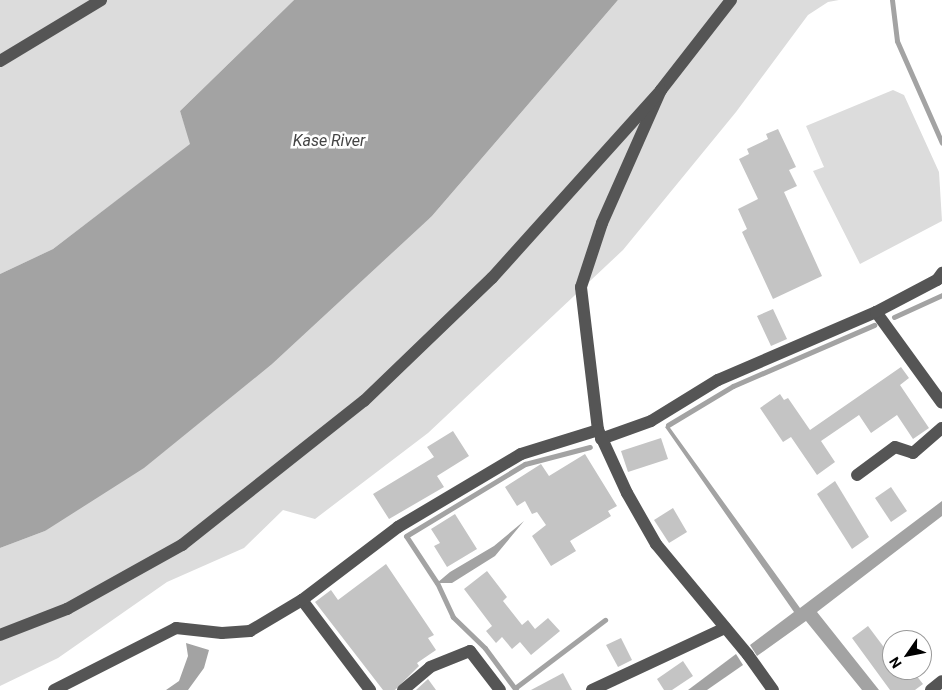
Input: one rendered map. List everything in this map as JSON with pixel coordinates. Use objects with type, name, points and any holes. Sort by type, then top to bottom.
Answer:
[{"type":"street","points":[[0,61],[101,0]]},
{"type":"street","points":[[0,635],[67,609],[182,545],[364,401],[492,278],[661,90],[731,0]]},
{"type":"street","points":[[661,90],[602,223],[581,288],[599,434],[656,544],[773,690]]},
{"type":"street","points":[[54,690],[176,628],[222,633],[250,631],[302,600],[398,527],[521,454],[651,422],[718,380],[876,312],[937,280],[942,273]]},
{"type":"street","points":[[876,312],[942,403]]},
{"type":"street","points":[[856,476],[896,447],[913,452],[942,428]]},
{"type":"street","points":[[302,600],[370,690]]},
{"type":"street","points":[[592,690],[725,628]]},
{"type":"street","points":[[403,690],[430,668],[470,651],[500,690]]},
{"type":"street","points":[[931,690],[942,681]]},
{"type":"shaded area","points":[[0,0],[294,0],[180,111],[191,144],[53,249],[0,274]]},
{"type":"shaded area","points":[[618,0],[839,0],[828,2],[808,15],[736,112],[623,250],[428,433],[315,519],[283,510],[244,548],[167,582],[58,658],[0,686],[0,548],[45,531],[432,216]]},
{"type":"shaded area","points":[[893,90],[904,95],[939,172],[942,221],[860,264],[813,171],[824,167],[806,126]]},
{"type":"water","name":"Kase River","points":[[294,0],[618,0],[432,216],[272,364],[144,468],[45,531],[0,548],[0,274],[53,249],[190,144],[180,111]]},
{"type":"water","points":[[668,425],[800,608],[942,501],[942,516],[817,612],[879,690],[862,690],[806,621],[757,656],[750,645],[794,612],[665,427]]},
{"type":"water","points":[[524,521],[495,556],[452,583],[437,583],[450,572],[494,546]]},
{"type":"water","points":[[186,643],[209,650],[204,668],[188,690],[166,690],[179,681],[188,656]]},
{"type":"water","points":[[736,654],[743,665],[707,690],[688,690]]},
{"type":"building","points":[[778,129],[796,167],[789,170],[797,186],[784,192],[822,276],[773,299],[742,232],[747,229],[738,209],[758,199],[739,159],[749,154],[747,149],[768,139],[766,134]]},
{"type":"building","points":[[773,309],[787,339],[771,346],[757,316]]},
{"type":"building","points":[[901,367],[909,378],[900,385],[929,428],[913,439],[897,415],[871,433],[859,415],[821,441],[835,462],[817,475],[791,437],[783,442],[760,408],[780,394],[784,400],[788,398],[810,430]]},
{"type":"building","points":[[453,431],[469,456],[437,476],[444,487],[389,519],[373,494],[434,457],[427,447]]},
{"type":"building","points":[[661,438],[668,459],[628,472],[621,451]]},
{"type":"building","points":[[585,454],[617,506],[608,511],[611,516],[570,541],[576,551],[551,566],[532,536],[546,525],[537,512],[532,514],[525,501],[517,506],[505,487],[541,464],[549,476]]},
{"type":"building","points":[[835,481],[869,537],[852,549],[817,494]]},
{"type":"building","points":[[891,487],[907,511],[891,522],[875,498]]},
{"type":"building","points":[[673,508],[687,532],[669,543],[654,520]]},
{"type":"building","points":[[455,514],[477,549],[447,567],[434,546],[440,543],[431,529]]},
{"type":"building","points":[[386,564],[434,635],[428,638],[436,650],[417,663],[419,666],[395,690],[383,690],[315,602],[331,590],[338,600]]},
{"type":"building","points":[[487,571],[507,597],[503,601],[522,625],[528,620],[535,629],[548,618],[560,631],[531,655],[520,642],[512,649],[502,637],[496,643],[486,631],[492,626],[464,589]]},
{"type":"building","points":[[868,626],[882,645],[882,679],[852,638]]},
{"type":"building","points":[[621,638],[632,660],[618,667],[606,645]]},
{"type":"building","points":[[683,661],[693,676],[672,690],[664,690],[657,679]]},
{"type":"building","points":[[563,673],[572,690],[531,690]]},
{"type":"building","points":[[428,679],[436,690],[416,690]]},
{"type":"building","points":[[883,680],[920,680],[923,684],[915,690],[890,690]]},
{"type":"waterway","points":[[892,0],[897,41],[942,143]]},
{"type":"waterway","points":[[894,317],[942,295]]},
{"type":"waterway","points":[[668,425],[733,386],[874,325]]},
{"type":"waterway","points":[[516,690],[485,648],[453,617],[437,583],[406,536],[525,464],[590,447]]},
{"type":"waterway","points":[[515,688],[605,620]]}]
